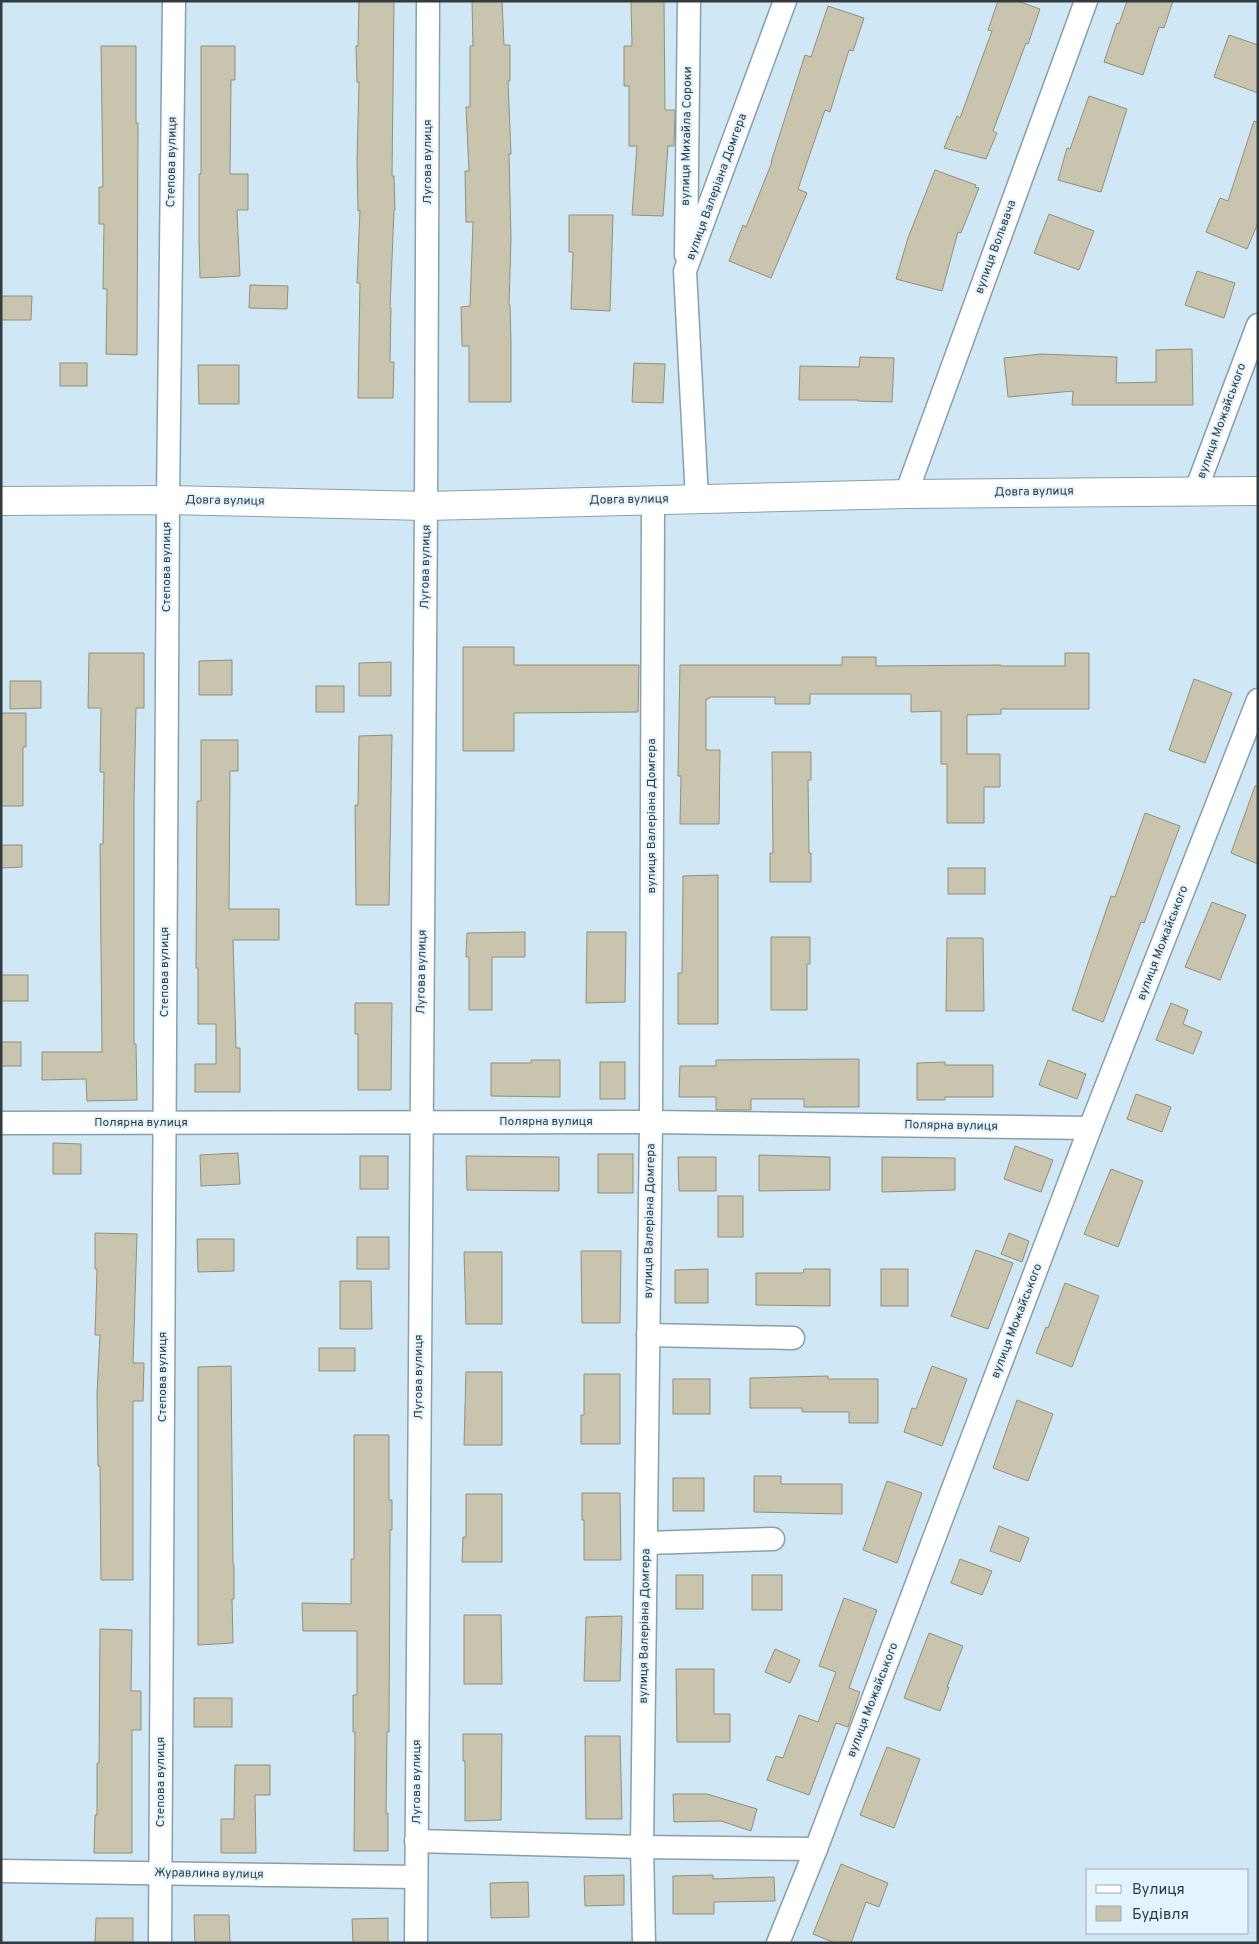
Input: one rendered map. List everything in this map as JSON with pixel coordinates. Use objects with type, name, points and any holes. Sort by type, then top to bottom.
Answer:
[{"type":"street","name":"Степова вулиця","points":[[160,1943],[168,500],[174,1]]},
{"type":"street","name":"Лугова вулиця","points":[[416,1943],[428,1]]},
{"type":"street","name":"вулиця Михайла Сороки","points":[[685,271],[689,1]]},
{"type":"street","name":"вулиця Валеріана Домгера","points":[[697,499],[685,271],[785,1]]},
{"type":"street","name":"вулиця Вольвача","points":[[906,494],[1086,1]]},
{"type":"street","name":"вулиця Можайського","points":[[1196,490],[1258,325]]},
{"type":"street","name":"Довга вулиця","points":[[1,501],[168,500],[426,506],[906,494],[1196,490],[1258,491]]},
{"type":"street","name":"вулиця Валеріана Домгера","points":[[644,1943],[642,1848],[651,1122],[653,499]]},
{"type":"street","name":"вулиця Можайського","points":[[778,1943],[816,1849],[1090,1128],[1258,700]]},
{"type":"street","name":"Полярна вулиця","points":[[1,1124],[651,1122],[1090,1128]]},
{"type":"street","points":[[648,1335],[793,1338]]},
{"type":"street","points":[[646,1543],[774,1539]]},
{"type":"street","points":[[416,1840],[642,1848],[816,1849]]},
{"type":"street","name":"Журавлина вулиця","points":[[1,1871],[416,1877]]},
{"type":"building","points":[[359,1],[394,1],[392,176],[394,176],[395,210],[390,308],[390,362],[394,362],[393,398],[358,398],[360,283],[357,283],[360,210],[358,211],[359,82],[357,82],[356,46],[358,46]]},
{"type":"building","points":[[472,1],[502,1],[504,45],[510,45],[510,81],[508,81],[511,154],[509,154],[511,239],[509,305],[511,402],[469,402],[469,346],[462,346],[461,307],[470,306],[473,222],[466,222],[465,171],[469,171],[466,107],[470,107],[470,46],[473,46]]},
{"type":"building","points":[[631,1],[664,1],[665,110],[675,110],[674,146],[668,146],[663,216],[632,215],[637,146],[629,146],[629,86],[624,86],[624,46],[632,46]]},
{"type":"building","points":[[998,1],[1017,1],[1040,9],[993,131],[997,133],[986,159],[944,148],[957,116],[960,118],[992,31],[988,30]]},
{"type":"building","points":[[1127,1],[1173,1],[1164,28],[1159,27],[1143,75],[1104,62],[1117,23],[1119,24]]},
{"type":"building","points":[[828,6],[864,18],[853,51],[849,50],[830,112],[825,110],[798,189],[807,193],[771,278],[729,261],[743,225],[746,227],[772,162],[805,55],[811,57]]},
{"type":"building","points":[[1229,35],[1258,45],[1258,93],[1214,77]]},
{"type":"building","points":[[101,46],[136,46],[136,123],[138,123],[137,355],[106,354],[107,289],[103,289],[104,224],[99,224],[99,187],[103,187]]},
{"type":"building","points":[[201,46],[235,46],[235,80],[231,80],[230,174],[248,174],[248,210],[237,210],[240,276],[200,278]]},
{"type":"building","points":[[1089,96],[1127,109],[1101,192],[1058,180],[1067,148],[1070,149]]},
{"type":"building","points":[[1254,121],[1258,122],[1258,223],[1247,249],[1206,232],[1220,198],[1228,201]]},
{"type":"building","points":[[935,170],[976,185],[975,187],[979,188],[961,233],[958,232],[942,291],[896,279],[908,238]]},
{"type":"building","points":[[1049,214],[1094,231],[1079,270],[1034,253]]},
{"type":"building","points":[[569,215],[613,215],[610,311],[571,309],[573,252],[569,252]]},
{"type":"building","points":[[1197,271],[1235,283],[1224,318],[1185,305]]},
{"type":"building","points":[[250,285],[288,286],[287,309],[249,308]]},
{"type":"building","points":[[1,296],[32,296],[31,320],[1,320]]},
{"type":"building","points":[[1192,349],[1193,405],[1072,405],[1073,391],[1008,397],[1004,358],[1041,354],[1117,357],[1116,383],[1156,382],[1156,350]]},
{"type":"building","points":[[860,357],[894,358],[892,402],[799,400],[800,366],[859,367]]},
{"type":"building","points":[[60,363],[87,363],[87,386],[60,386]]},
{"type":"building","points":[[634,363],[665,364],[663,403],[632,402]]},
{"type":"building","points":[[198,365],[239,365],[239,404],[199,404]]},
{"type":"building","points":[[463,647],[514,647],[514,665],[639,665],[638,712],[514,713],[514,751],[463,751]]},
{"type":"building","points":[[89,653],[144,653],[144,708],[136,708],[134,798],[134,1044],[136,1044],[137,1100],[87,1101],[86,1079],[42,1080],[42,1052],[102,1052],[100,844],[103,844],[104,772],[100,772],[101,708],[88,708]]},
{"type":"building","points":[[1065,653],[1089,653],[1089,709],[1001,709],[1001,714],[967,715],[967,754],[1000,754],[1000,787],[984,787],[984,823],[947,823],[947,764],[941,764],[941,711],[911,712],[911,694],[810,694],[810,704],[775,704],[775,697],[709,697],[709,699],[706,699],[706,750],[720,750],[719,824],[680,824],[681,776],[678,776],[680,665],[842,665],[842,657],[876,657],[876,666],[1065,666]]},
{"type":"building","points":[[232,660],[232,695],[199,695],[199,661]]},
{"type":"building","points":[[391,662],[391,696],[359,696],[359,663]]},
{"type":"building","points":[[1194,679],[1232,693],[1205,763],[1169,750]]},
{"type":"building","points":[[10,681],[41,681],[41,708],[10,709]]},
{"type":"building","points":[[316,686],[344,686],[344,712],[316,712]]},
{"type":"building","points":[[1,713],[26,713],[26,747],[23,747],[23,806],[1,806]]},
{"type":"building","points":[[392,735],[389,905],[356,905],[355,805],[358,805],[359,736]]},
{"type":"building","points":[[201,740],[238,740],[238,771],[230,771],[229,909],[279,909],[279,940],[233,940],[236,1048],[240,1048],[240,1092],[195,1092],[195,1064],[216,1064],[216,1024],[198,1024],[198,968],[196,968],[197,801],[201,801]]},
{"type":"building","points":[[772,752],[811,752],[811,780],[808,780],[811,882],[770,882],[770,853],[773,853]]},
{"type":"building","points":[[1255,786],[1258,786],[1258,864],[1231,853]]},
{"type":"building","points":[[1145,813],[1180,826],[1144,923],[1141,922],[1103,1022],[1072,1010],[1111,896],[1115,897]]},
{"type":"building","points":[[1,845],[22,845],[22,867],[1,868]]},
{"type":"building","points":[[948,868],[985,868],[985,894],[948,894]]},
{"type":"building","points":[[718,875],[718,1024],[678,1024],[678,973],[682,973],[683,876]]},
{"type":"building","points":[[1212,902],[1246,915],[1220,980],[1185,967]]},
{"type":"building","points":[[525,932],[525,957],[492,957],[492,1010],[469,1010],[469,957],[466,957],[467,933]]},
{"type":"building","points":[[587,932],[626,932],[625,1002],[586,1003]]},
{"type":"building","points":[[771,937],[810,937],[810,964],[807,964],[807,1010],[771,1010]]},
{"type":"building","points":[[947,938],[983,938],[984,1011],[946,1011]]},
{"type":"building","points":[[1,975],[28,975],[28,1001],[1,1001]]},
{"type":"building","points":[[355,1003],[392,1003],[391,1090],[358,1090],[358,1034],[355,1034]]},
{"type":"building","points":[[1171,1003],[1188,1010],[1183,1024],[1202,1032],[1193,1054],[1156,1040]]},
{"type":"building","points":[[1,1042],[21,1042],[21,1066],[1,1066]]},
{"type":"building","points":[[859,1059],[859,1107],[804,1107],[804,1099],[751,1099],[751,1110],[716,1110],[716,1097],[679,1097],[680,1066],[716,1066],[716,1060]]},
{"type":"building","points":[[531,1060],[560,1060],[560,1097],[491,1096],[491,1063],[531,1063]]},
{"type":"building","points":[[1048,1060],[1086,1074],[1077,1099],[1039,1085]]},
{"type":"building","points":[[600,1062],[625,1062],[625,1099],[600,1099]]},
{"type":"building","points":[[945,1062],[945,1065],[993,1065],[993,1097],[945,1097],[945,1100],[917,1100],[917,1063]]},
{"type":"building","points":[[1136,1094],[1171,1107],[1162,1132],[1127,1119]]},
{"type":"building","points":[[53,1143],[81,1144],[81,1174],[53,1174]]},
{"type":"building","points":[[1015,1146],[1053,1160],[1041,1192],[1004,1179]]},
{"type":"building","points":[[238,1153],[240,1184],[201,1186],[200,1155]]},
{"type":"building","points":[[598,1154],[633,1154],[633,1193],[598,1193]]},
{"type":"building","points":[[759,1155],[830,1157],[830,1190],[759,1191]]},
{"type":"building","points":[[360,1156],[388,1156],[388,1189],[360,1189]]},
{"type":"building","points":[[466,1156],[559,1157],[559,1191],[467,1190]]},
{"type":"building","points":[[678,1157],[716,1157],[716,1191],[679,1191]]},
{"type":"building","points":[[882,1157],[955,1158],[955,1190],[882,1192]]},
{"type":"building","points":[[1111,1169],[1143,1181],[1118,1247],[1084,1234]]},
{"type":"building","points":[[718,1196],[743,1196],[743,1237],[718,1237]]},
{"type":"building","points":[[95,1233],[137,1234],[133,1363],[144,1363],[143,1401],[133,1401],[133,1580],[101,1580],[97,1394],[100,1335],[95,1335],[97,1269],[95,1269]]},
{"type":"building","points":[[1009,1233],[1029,1241],[1022,1262],[1001,1254]]},
{"type":"building","points":[[357,1237],[389,1237],[389,1269],[357,1269]]},
{"type":"building","points":[[197,1239],[234,1239],[234,1271],[198,1272]]},
{"type":"building","points":[[976,1250],[1013,1263],[988,1329],[951,1316]]},
{"type":"building","points":[[581,1251],[621,1251],[620,1323],[582,1323]]},
{"type":"building","points":[[464,1252],[502,1252],[502,1324],[466,1324]]},
{"type":"building","points":[[708,1269],[708,1303],[675,1303],[675,1270]]},
{"type":"building","points":[[804,1269],[830,1269],[830,1306],[756,1305],[756,1273],[803,1273]]},
{"type":"building","points":[[881,1269],[908,1269],[908,1306],[881,1306]]},
{"type":"building","points":[[340,1281],[371,1281],[372,1329],[340,1329]]},
{"type":"building","points":[[1065,1283],[1099,1296],[1072,1367],[1036,1353],[1046,1327],[1048,1328]]},
{"type":"building","points":[[319,1348],[355,1348],[355,1371],[319,1371]]},
{"type":"building","points":[[231,1366],[234,1565],[234,1599],[232,1599],[233,1643],[198,1645],[198,1367]]},
{"type":"building","points":[[932,1366],[967,1379],[942,1446],[904,1432],[912,1408],[916,1409]]},
{"type":"building","points":[[466,1372],[502,1372],[502,1445],[464,1445]]},
{"type":"building","points":[[584,1374],[620,1374],[620,1444],[581,1444],[581,1415],[584,1415]]},
{"type":"building","points":[[828,1376],[828,1379],[878,1379],[878,1423],[849,1423],[849,1412],[802,1412],[802,1408],[750,1408],[750,1378]]},
{"type":"building","points":[[673,1379],[710,1379],[710,1414],[673,1414]]},
{"type":"building","points":[[1017,1400],[1053,1414],[1028,1481],[993,1468]]},
{"type":"building","points":[[354,1435],[389,1435],[389,1500],[392,1500],[392,1530],[390,1530],[389,1732],[387,1732],[386,1813],[388,1813],[388,1851],[354,1851],[355,1732],[353,1732],[353,1695],[357,1695],[357,1631],[303,1631],[302,1603],[351,1604],[351,1559],[354,1559]]},
{"type":"building","points":[[754,1476],[781,1476],[781,1484],[842,1484],[842,1514],[754,1512]]},
{"type":"building","points":[[673,1478],[704,1478],[704,1511],[673,1511]]},
{"type":"building","points":[[887,1481],[922,1493],[897,1563],[863,1550]]},
{"type":"building","points":[[582,1493],[620,1493],[621,1560],[584,1560]]},
{"type":"building","points":[[466,1494],[502,1494],[502,1562],[462,1562],[463,1537],[466,1537]]},
{"type":"building","points":[[999,1526],[1029,1538],[1020,1562],[990,1551]]},
{"type":"building","points":[[960,1559],[992,1571],[982,1595],[951,1583]]},
{"type":"building","points":[[676,1575],[703,1575],[703,1609],[676,1609]]},
{"type":"building","points":[[752,1575],[782,1575],[782,1610],[752,1610]]},
{"type":"building","points":[[844,1598],[877,1610],[849,1688],[860,1692],[848,1727],[836,1723],[809,1795],[767,1780],[776,1756],[783,1758],[799,1715],[818,1722],[836,1672],[819,1666]]},
{"type":"building","points":[[464,1615],[501,1615],[502,1684],[464,1684]]},
{"type":"building","points":[[622,1616],[620,1681],[584,1681],[586,1617]]},
{"type":"building","points":[[100,1629],[132,1630],[131,1691],[141,1691],[141,1730],[132,1730],[132,1853],[94,1853],[95,1815],[97,1815],[97,1763],[99,1763]]},
{"type":"building","points":[[929,1633],[963,1646],[940,1711],[904,1698]]},
{"type":"building","points":[[775,1649],[800,1660],[790,1683],[765,1672]]},
{"type":"building","points":[[676,1669],[714,1669],[714,1714],[730,1714],[730,1742],[677,1742]]},
{"type":"building","points":[[194,1698],[232,1698],[232,1727],[194,1727]]},
{"type":"building","points":[[463,1734],[502,1734],[501,1820],[465,1821]]},
{"type":"building","points":[[585,1736],[620,1736],[622,1819],[586,1819]]},
{"type":"building","points":[[887,1747],[920,1759],[894,1828],[860,1815]]},
{"type":"building","points":[[235,1765],[270,1765],[270,1795],[255,1795],[256,1853],[221,1853],[221,1819],[234,1819]]},
{"type":"building","points":[[673,1794],[707,1794],[757,1809],[751,1831],[721,1821],[674,1822]]},
{"type":"building","points":[[841,1864],[888,1883],[879,1907],[866,1902],[851,1943],[835,1943],[813,1934]]},
{"type":"building","points":[[624,1875],[624,1905],[585,1906],[584,1876]]},
{"type":"building","points":[[713,1875],[713,1879],[774,1877],[775,1901],[714,1902],[714,1914],[673,1914],[673,1876]]},
{"type":"building","points":[[528,1882],[529,1917],[491,1918],[490,1883]]},
{"type":"building","points":[[194,1915],[229,1915],[230,1943],[195,1943]]},
{"type":"building","points":[[96,1918],[133,1918],[133,1943],[95,1943]]},
{"type":"building","points":[[388,1918],[388,1943],[353,1943],[352,1919]]}]
